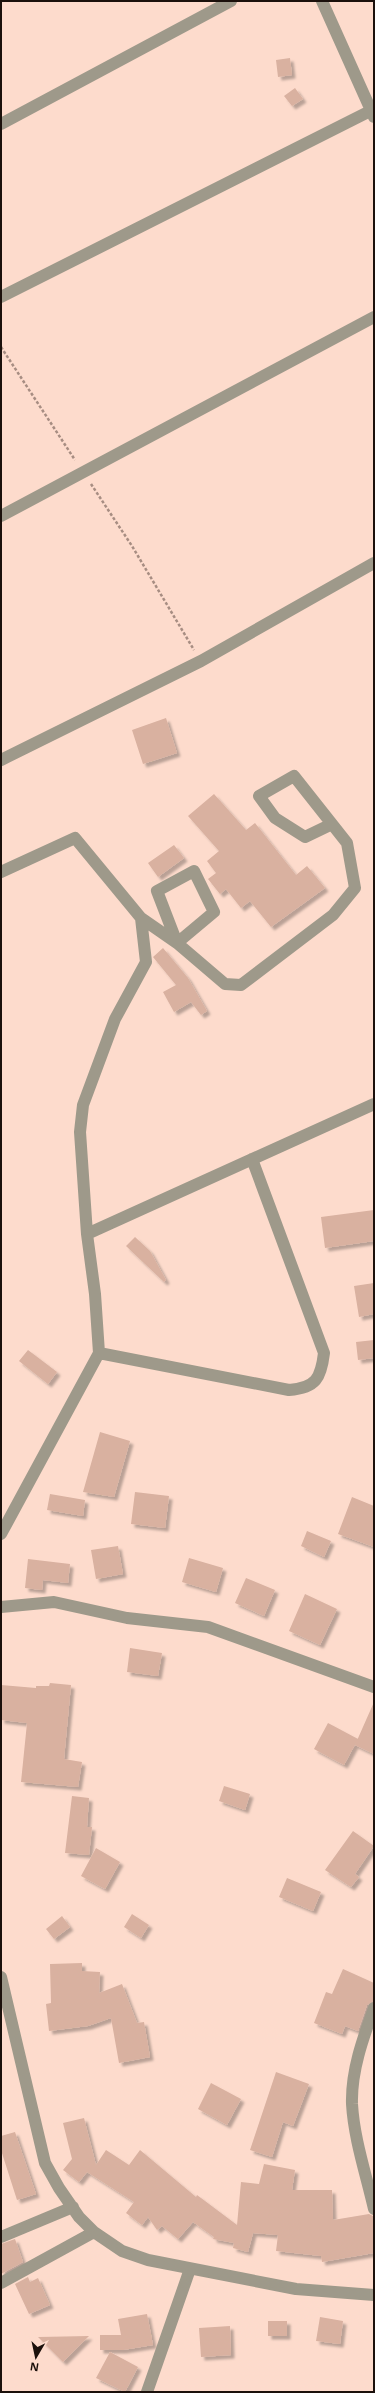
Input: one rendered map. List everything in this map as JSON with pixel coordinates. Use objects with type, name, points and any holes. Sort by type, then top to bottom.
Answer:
[{"type":"street","points":[[1,124],[231,1]]},
{"type":"street","points":[[1,297],[373,113],[322,1]]},
{"type":"street","points":[[1,516],[374,317]]},
{"type":"street","points":[[1,760],[201,661],[374,563]]},
{"type":"street","points":[[1,872],[75,838],[141,918],[177,943],[225,984],[241,985],[332,915],[355,888],[347,843],[332,824],[294,776],[259,796],[275,818],[305,838],[332,824]]},
{"type":"street","points":[[194,871],[214,912],[177,943],[157,891],[194,871]]},
{"type":"street","points":[[1,1534],[99,1353],[87,1234],[80,1132],[83,1104],[115,1019],[146,962],[141,918]]},
{"type":"street","points":[[87,1234],[374,1104]]},
{"type":"street","points":[[99,1353],[289,1390],[300,1389],[313,1384],[322,1372],[324,1353],[252,1159]]},
{"type":"street","points":[[1,1607],[54,1602],[127,1618],[208,1627],[374,1687]]},
{"type":"street","points":[[1,1977],[45,2163],[59,2188],[94,2232],[122,2251],[148,2260],[296,2289],[374,2295]]},
{"type":"street","points":[[374,2008],[357,2065],[352,2102],[354,2126],[374,2209]]},
{"type":"street","points":[[1,2237],[73,2206]]},
{"type":"street","points":[[1,2282],[94,2232]]},
{"type":"street","points":[[147,2392],[190,2269]]},
{"type":"path","points":[[1,347],[132,546],[201,661]]},
{"type":"building","points":[[290,58],[292,75],[278,77],[276,60]]},
{"type":"building","points":[[295,88],[303,99],[292,106],[284,96]]},
{"type":"building","points":[[166,718],[177,753],[143,764],[132,730]]},
{"type":"building","points":[[214,794],[246,830],[255,823],[296,875],[307,866],[325,888],[271,927],[250,901],[241,908],[226,889],[220,894],[208,879],[216,873],[207,861],[219,851],[188,816]]},
{"type":"building","points":[[174,845],[184,858],[158,877],[148,863]]},
{"type":"building","points":[[163,948],[188,978],[207,1011],[201,1015],[191,1002],[174,1012],[163,992],[176,985],[153,957]]},
{"type":"building","points":[[374,1210],[374,1241],[325,1248],[321,1217]]},
{"type":"building","points":[[135,1237],[150,1251],[166,1280],[164,1282],[126,1246]]},
{"type":"building","points":[[374,1283],[374,1314],[359,1317],[354,1286]]},
{"type":"building","points":[[374,1340],[374,1358],[358,1360],[356,1342]]},
{"type":"building","points":[[28,1350],[57,1372],[48,1384],[19,1361]]},
{"type":"building","points":[[100,1432],[130,1441],[114,1497],[83,1492]]},
{"type":"building","points":[[135,1492],[169,1496],[165,1528],[131,1524]]},
{"type":"building","points":[[50,1494],[85,1500],[83,1516],[47,1510]]},
{"type":"building","points":[[352,1497],[374,1506],[374,1547],[338,1534]]},
{"type":"building","points":[[307,1531],[331,1541],[324,1557],[301,1546]]},
{"type":"building","points":[[118,1546],[123,1574],[96,1579],[91,1550]]},
{"type":"building","points":[[189,1558],[223,1568],[216,1592],[182,1582]]},
{"type":"building","points":[[28,1559],[70,1564],[68,1583],[43,1580],[42,1590],[25,1588]]},
{"type":"building","points":[[246,1578],[275,1590],[264,1616],[235,1603]]},
{"type":"building","points":[[305,1594],[337,1609],[320,1645],[289,1631]]},
{"type":"building","points":[[130,1648],[162,1653],[158,1676],[127,1672]]},
{"type":"building","points":[[50,1683],[71,1685],[64,1759],[82,1762],[78,1787],[21,1782],[27,1723],[1,1720],[1,1685],[36,1688],[36,1686],[49,1686]]},
{"type":"building","points":[[374,1702],[374,1754],[355,1745]]},
{"type":"building","points":[[328,1723],[358,1739],[344,1765],[314,1749]]},
{"type":"building","points":[[224,1786],[250,1794],[245,1810],[219,1801]]},
{"type":"building","points":[[72,1796],[89,1798],[87,1827],[92,1827],[89,1855],[65,1853]]},
{"type":"building","points":[[353,1831],[374,1846],[355,1874],[359,1877],[351,1887],[325,1870]]},
{"type":"building","points":[[96,1848],[120,1862],[105,1889],[81,1876]]},
{"type":"building","points":[[287,1878],[321,1892],[313,1911],[279,1897]]},
{"type":"building","points":[[132,1914],[149,1925],[141,1938],[124,1927]]},
{"type":"building","points":[[62,1916],[70,1927],[54,1939],[46,1929]]},
{"type":"building","points":[[82,1963],[82,1971],[100,1972],[99,1993],[122,1984],[137,2023],[144,2022],[150,2057],[119,2063],[111,2018],[88,2026],[49,2031],[46,2004],[51,2003],[50,1964]]},
{"type":"building","points":[[343,1969],[374,1983],[374,2001],[367,2005],[358,2031],[345,2026],[342,2034],[314,2023],[326,1992],[332,1994]]},
{"type":"building","points":[[276,2072],[309,2084],[293,2126],[283,2122],[272,2157],[250,2150]]},
{"type":"building","points":[[211,2083],[241,2099],[227,2125],[198,2109]]},
{"type":"building","points":[[84,2118],[96,2165],[106,2150],[129,2165],[140,2150],[196,2197],[197,2195],[237,2225],[241,2182],[259,2184],[264,2164],[295,2170],[292,2190],[332,2190],[333,2220],[369,2214],[373,2216],[374,2253],[322,2262],[321,2256],[276,2251],[278,2235],[253,2233],[248,2252],[233,2248],[234,2243],[213,2239],[214,2237],[193,2222],[178,2239],[162,2226],[157,2230],[148,2217],[142,2225],[126,2213],[134,2202],[87,2172],[79,2182],[63,2170],[72,2159],[63,2123]]},
{"type":"building","points":[[15,2132],[36,2194],[17,2200],[1,2150],[1,2136]]},
{"type":"building","points":[[15,2239],[23,2262],[1,2274],[1,2244]]},
{"type":"building","points":[[28,2277],[30,2282],[38,2278],[50,2305],[29,2314],[15,2284]]},
{"type":"building","points":[[147,2314],[153,2345],[123,2350],[100,2350],[100,2335],[121,2335],[118,2319]]},
{"type":"building","points":[[320,2317],[343,2321],[340,2344],[316,2341]]},
{"type":"building","points":[[268,2321],[287,2321],[287,2336],[268,2336]]},
{"type":"building","points":[[230,2326],[231,2355],[201,2357],[199,2328]]},
{"type":"building","points":[[89,2336],[63,2362],[38,2337]]},
{"type":"building","points":[[110,2352],[138,2367],[125,2392],[96,2378]]}]
